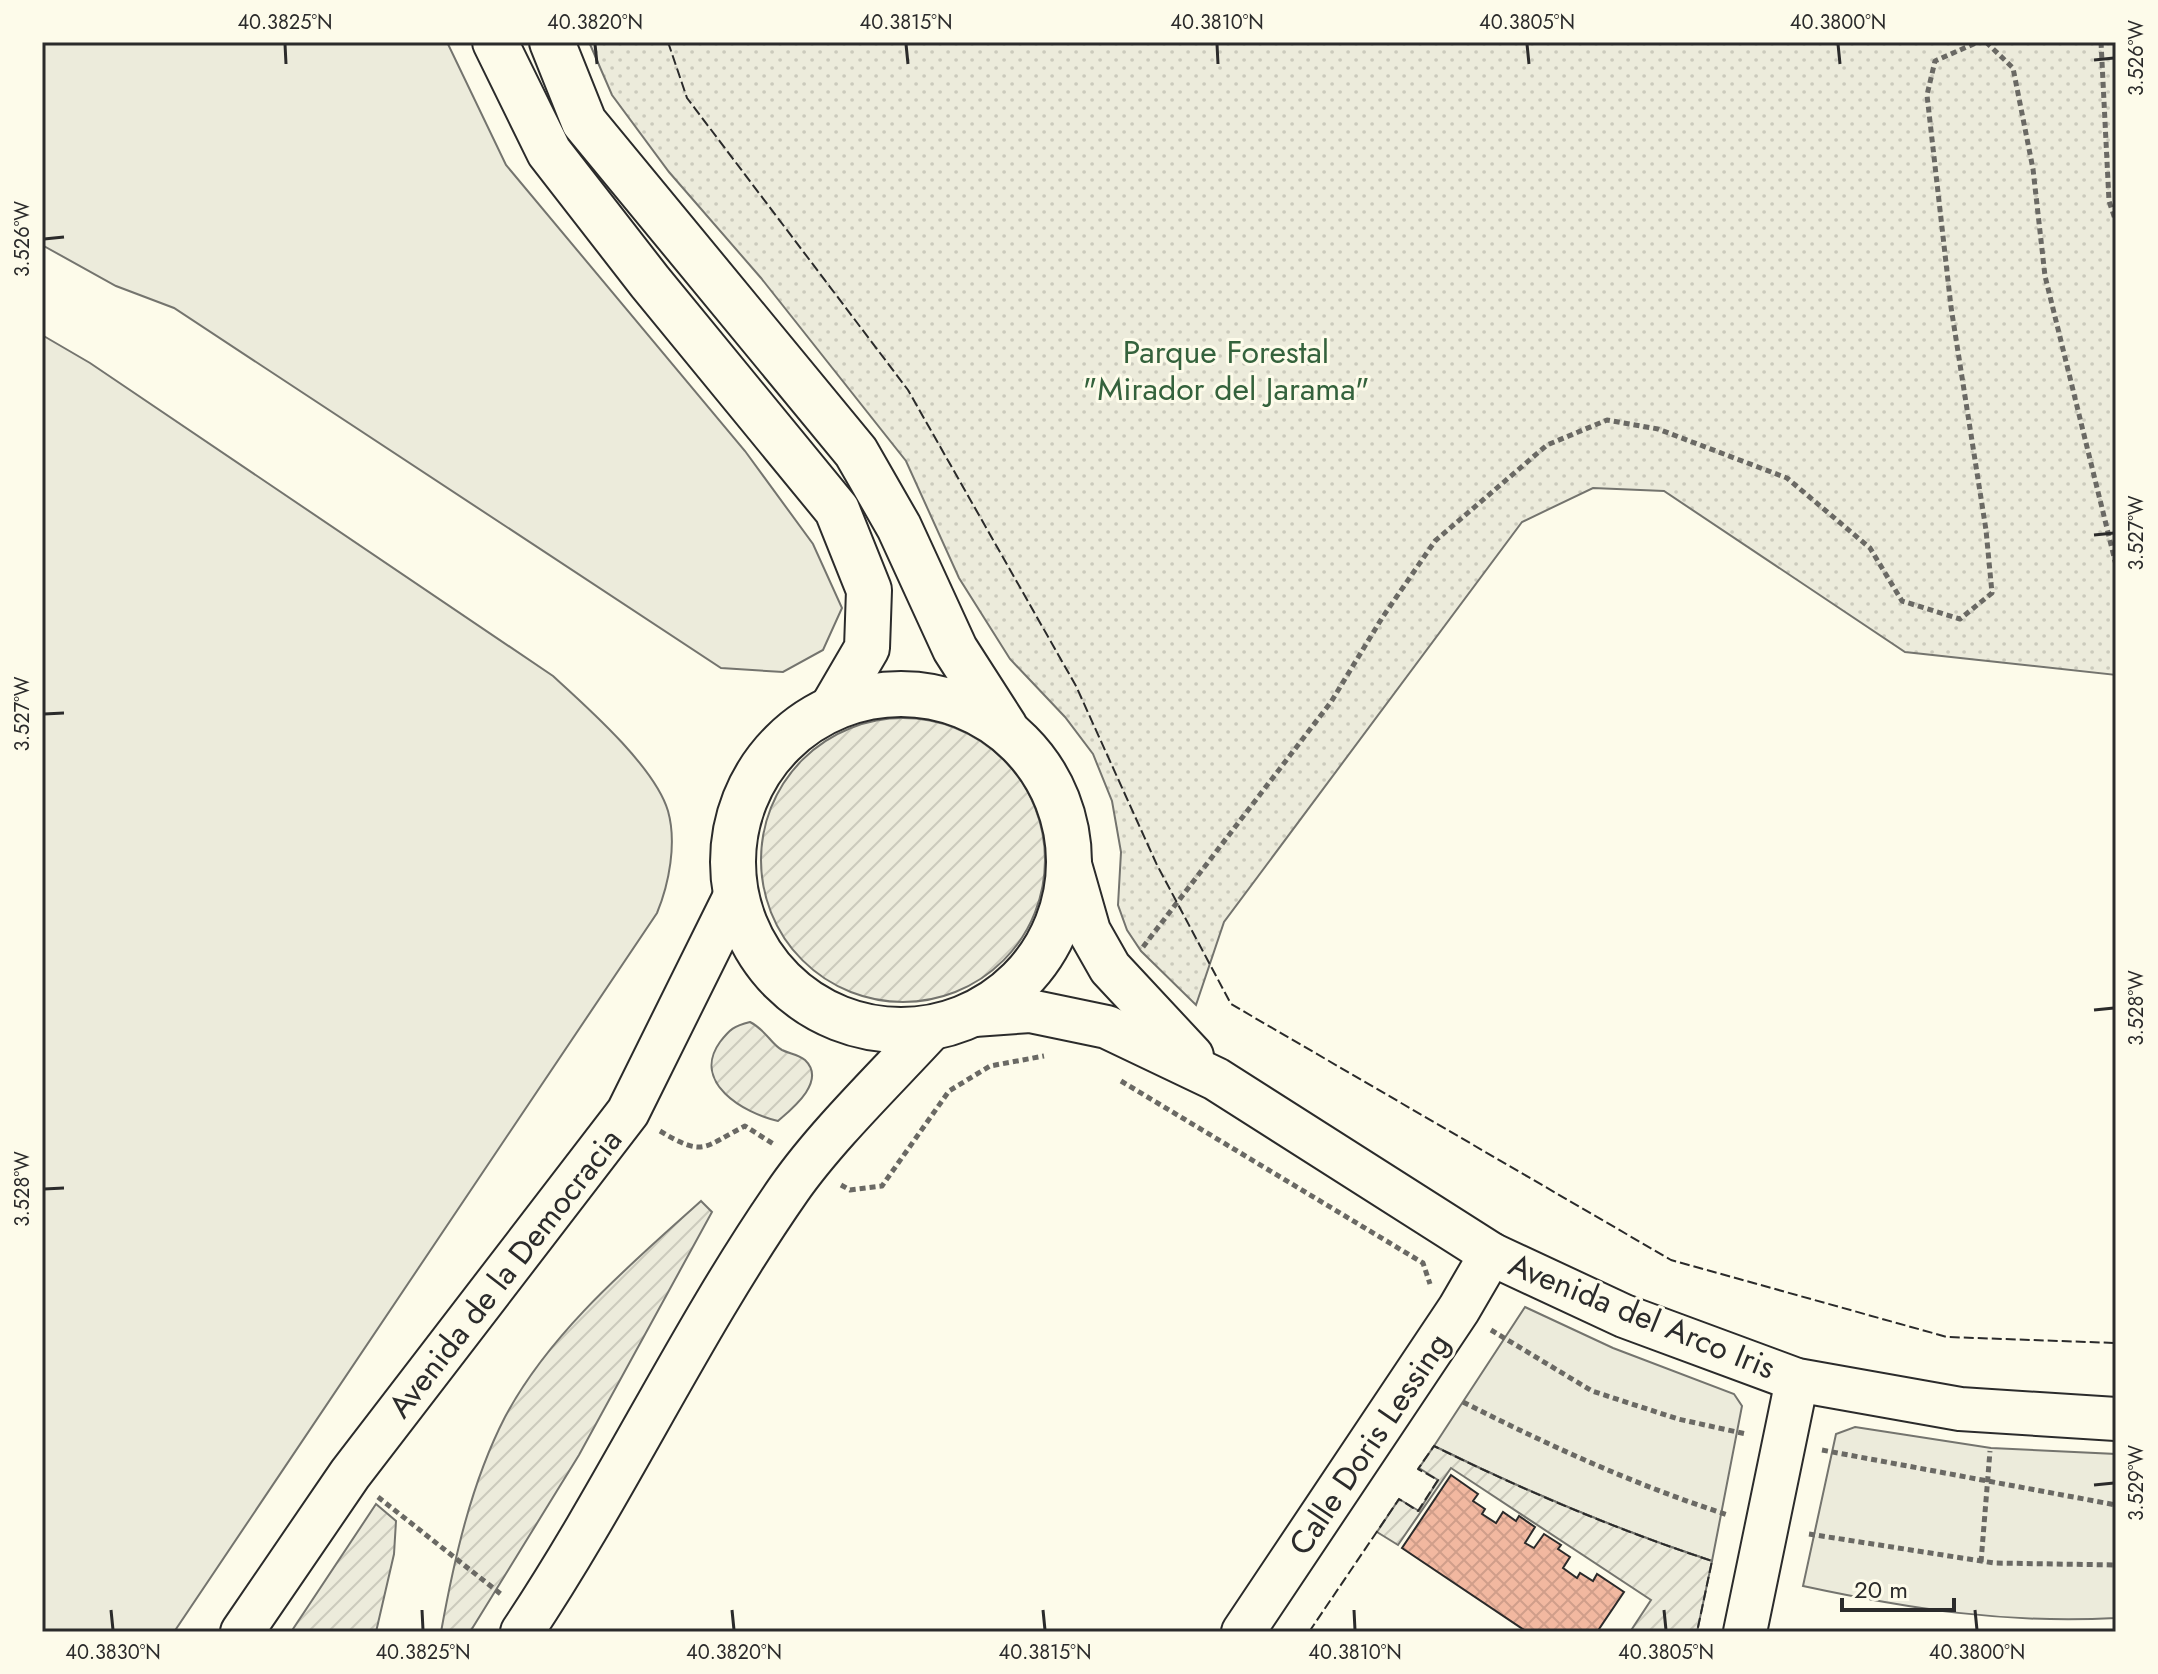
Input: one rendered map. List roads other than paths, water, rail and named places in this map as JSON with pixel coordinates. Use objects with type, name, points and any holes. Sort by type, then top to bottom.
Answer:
[{"type":"main road","points":[[495,42],[549,152],[650,282],[837,510],[869,590],[867,648],[832,708]]},
{"type":"main road","points":[[552,42],[584,122],[856,452],[899,527],[955,649],[1008,732],[1041,769],[1062,813],[1069,861],[1062,910],[1043,954],[1012,989],[974,1015],[931,1029],[878,1030],[828,1015],[785,985],[753,944],[736,894],[733,842],[745,791],[776,749],[801,725],[832,708],[877,695],[924,695],[969,708],[1008,732]]},
{"type":"street","name":"Avenida del Arco Iris","points":[[1069,861],[1089,931],[1110,968],[1216,1079]]},
{"type":"street","name":"Avenida de la Democracia","points":[[242,1632],[350,1474],[628,1112],[736,894]]},
{"type":"street","name":"Avenida del Arco Iris","points":[[974,1015],[1030,1011],[1107,1027],[1216,1079],[1491,1254],[1624,1316],[1797,1380],[1960,1409],[2116,1419]]},
{"type":"street","points":[[526,1625],[631,1456],[706,1315],[791,1186],[931,1029]]},
{"type":"street","name":"Calle Doris Lessing","points":[[1243,1632],[1446,1329],[1491,1254]]},
{"type":"street","points":[[1745,1632],[1797,1380]]},
{"type":"park label","name":"Parque Forestal \"Mirador del Jarama\"","points":[[1226,370]]}]
